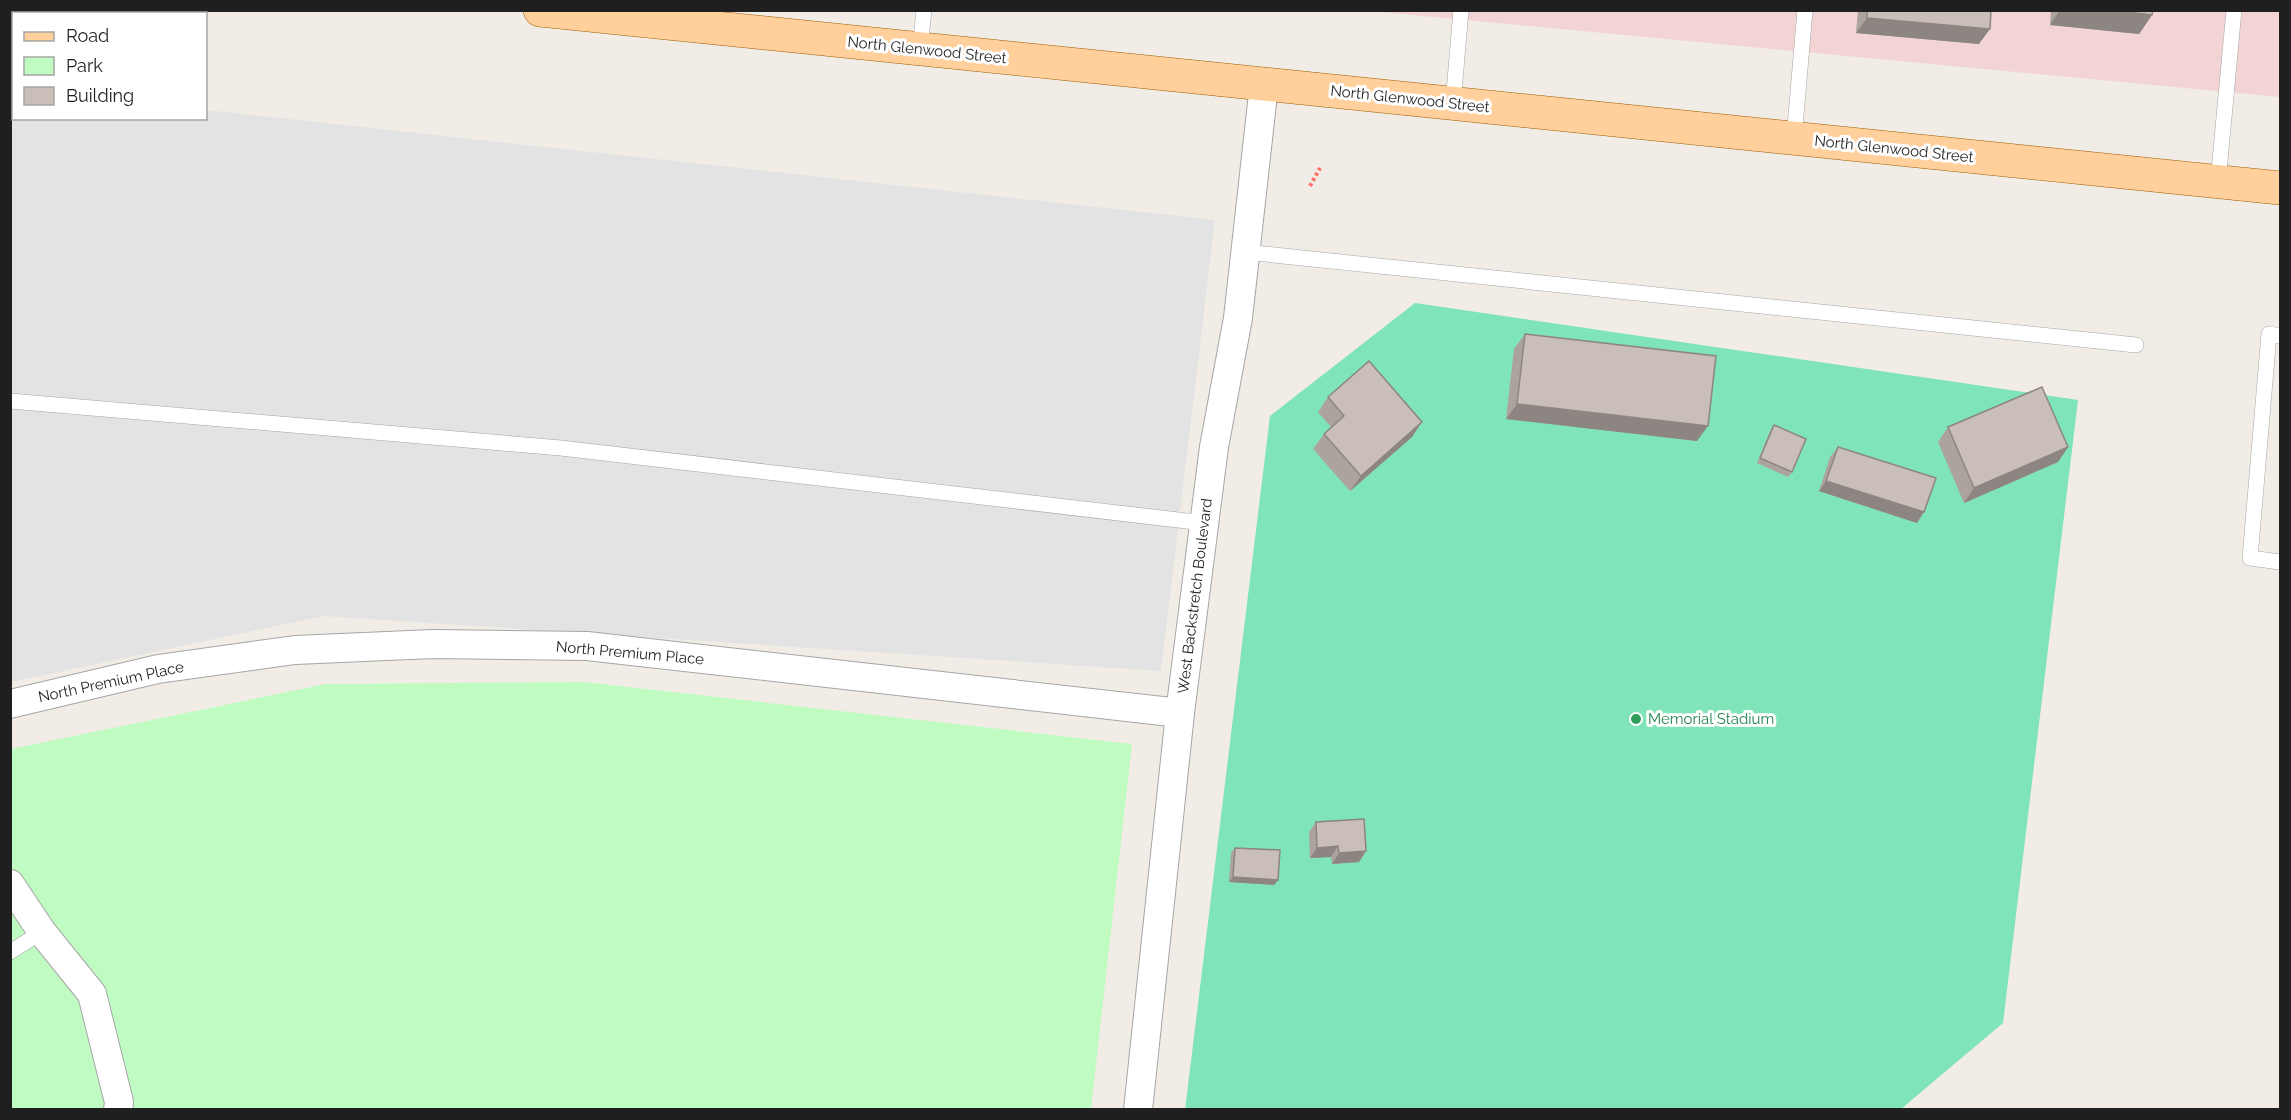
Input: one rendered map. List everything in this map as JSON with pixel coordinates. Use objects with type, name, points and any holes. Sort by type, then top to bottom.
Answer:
[{"type":"main road","name":"North Glenwood Street","points":[[540,10],[672,17],[920,49],[2280,188]]},
{"type":"street","name":"West Backstretch Boulevard","points":[[1138,1110],[1180,713],[1214,447],[1238,318],[1264,85]]},
{"type":"street","name":"North Premium Place","points":[[10,704],[158,669],[295,650],[433,644],[587,646],[1180,713]]},
{"type":"street","points":[[10,885],[42,932],[92,994],[119,1102],[118,1110]]},
{"type":"lane","points":[[920,49],[924,10]]},
{"type":"lane","points":[[1453,104],[1461,10]]},
{"type":"lane","points":[[1794,139],[1805,10]]},
{"type":"lane","points":[[2218,182],[2234,10]]},
{"type":"lane","points":[[1245,252],[2136,345]]},
{"type":"lane","points":[[2280,336],[2269,334],[2250,558],[2280,562]]},
{"type":"lane","points":[[10,401],[561,448],[1204,523]]},
{"type":"lane","points":[[10,952],[42,932]]},
{"type":"path","points":[[1310,186],[1320,168]]},
{"type":"shaded area","points":[[1371,11],[2280,11],[2280,97]]},
{"type":"shaded area","points":[[11,89],[12,120],[207,120],[207,110],[1215,220],[1161,671],[323,616],[11,682]]},
{"type":"green space","name":"Memorial Stadium","points":[[1415,303],[2078,400],[2003,1023],[1901,1109],[1185,1110],[1270,416]]},
{"type":"green space","points":[[584,682],[1132,744],[1091,1109],[11,1110],[11,749],[326,684]]},
{"type":"building","points":[[1867,10],[1991,10],[1990,29],[1867,18]]},
{"type":"building","points":[[2111,10],[2153,10],[2152,15]]},
{"type":"building","points":[[1525,334],[1716,356],[1708,426],[1517,404]]},
{"type":"building","points":[[1369,361],[1422,422],[1361,476],[1324,434],[1344,416],[1328,397]]},
{"type":"building","points":[[2042,387],[2068,447],[1974,488],[1948,427]]},
{"type":"building","points":[[1774,425],[1806,439],[1792,472],[1760,458]]},
{"type":"building","points":[[1838,447],[1936,478],[1924,512],[1826,481]]},
{"type":"building","points":[[1364,819],[1366,851],[1339,853],[1338,846],[1317,848],[1316,822]]},
{"type":"building","points":[[1235,848],[1280,850],[1278,880],[1233,877]]},
{"type":"place","name":"Memorial Stadium","points":[[1636,719]]}]
